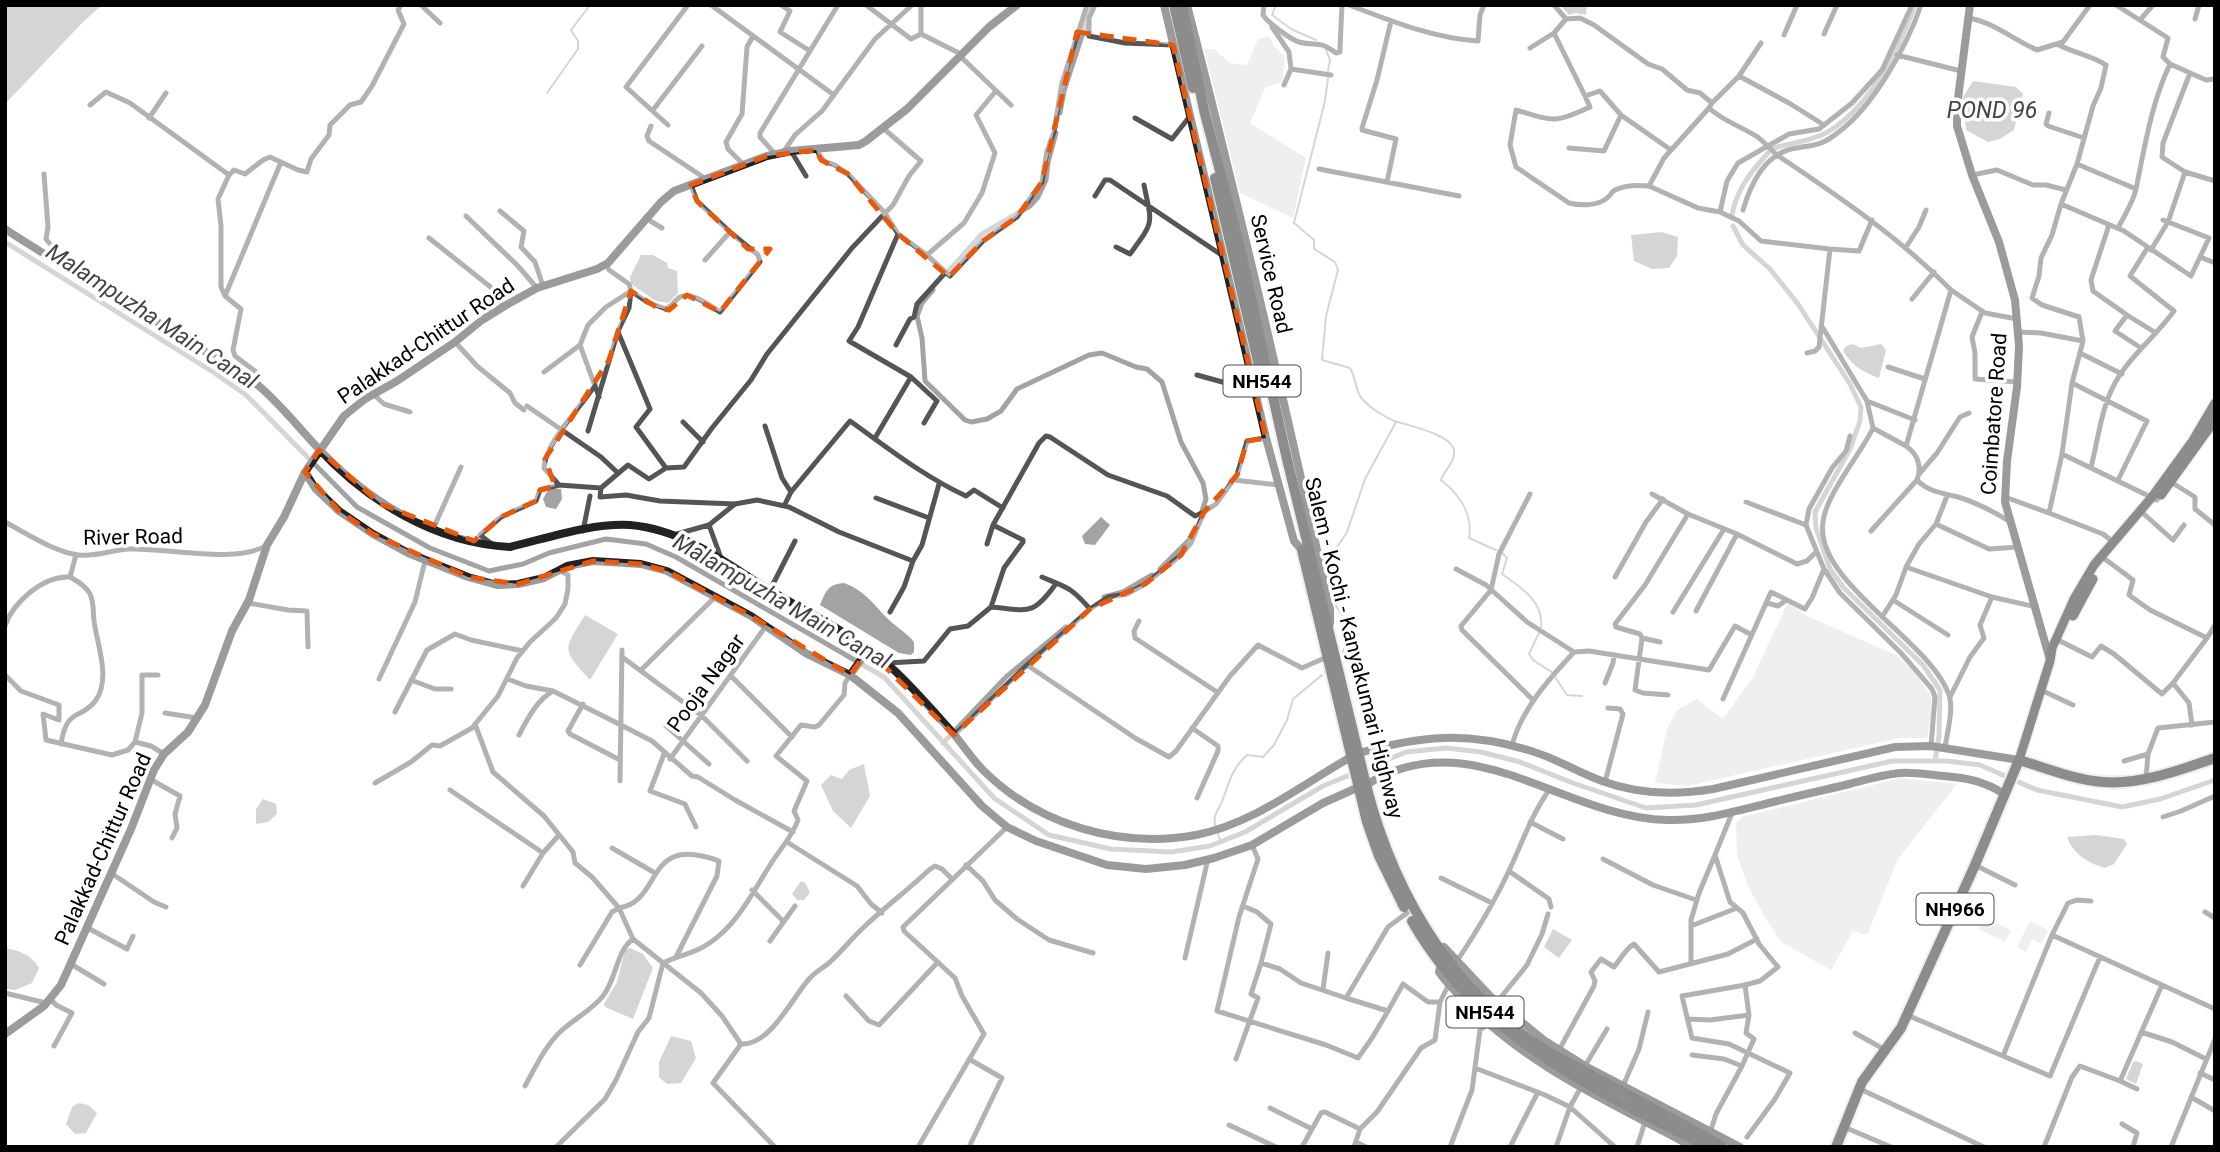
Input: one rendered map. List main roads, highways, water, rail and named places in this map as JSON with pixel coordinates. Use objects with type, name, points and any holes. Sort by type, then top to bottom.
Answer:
[{"type":"highway","name":"Salem - Kochi - Kanyakumari Highway","points":[[1174,5],[1327,657],[1363,786],[1367,822],[1379,856],[1422,938],[1453,980],[1496,1023],[1532,1050],[1605,1093],[1709,1147]]},
{"type":"highway","name":"Salem - Kochi - Kanyakumari Highway","points":[[1185,5],[1204,110],[1240,248],[1330,635],[1355,755]]},
{"type":"highway","points":[[2100,785],[2146,778],[2215,758]]},
{"type":"highway","points":[[2019,766],[2100,785],[2126,788],[2215,764]]},
{"type":"highway","name":"NH966","points":[[1841,1127],[1871,1068],[1901,1028],[2019,766]]},
{"type":"highway","name":"Salem - Kochi - Kanyakumari Highway","points":[[1408,907],[1445,957],[1482,999],[1513,1027],[1542,1047],[1722,1147]]},
{"type":"highway","name":"NH966","points":[[1833,1147],[1860,1080],[1895,1024],[1906,1015]]},
{"type":"main road","points":[[2019,766],[2023,742],[2052,648],[2074,599],[2094,565],[2113,542],[2171,482],[2215,403]]},
{"type":"main road","points":[[2050,661],[2105,559],[2145,515],[2188,453],[2212,432],[2215,420]]},
{"type":"water","points":[[5,5],[102,5],[5,104]]},
{"type":"water","points":[[1560,5],[1587,5],[1586,15],[1569,15]]},
{"type":"water","name":"POND 96","points":[[1973,81],[2016,87],[2023,94],[2014,130],[2000,139],[1988,142],[1966,130],[1963,97]]},
{"type":"water","points":[[1662,232],[1678,237],[1677,256],[1669,268],[1652,269],[1634,261],[1631,235]]},
{"type":"water","points":[[641,255],[653,255],[667,263],[668,268],[677,271],[678,293],[668,303],[656,301],[631,284],[630,277]]},
{"type":"water","points":[[1853,344],[1861,348],[1881,344],[1886,350],[1879,378],[1854,365],[1843,351],[1846,346]]},
{"type":"water","points":[[549,488],[561,489],[562,499],[556,509],[546,507],[543,499]]},
{"type":"water","points":[[1101,517],[1110,525],[1095,545],[1085,544],[1082,536]]},
{"type":"water","points":[[844,583],[866,596],[914,642],[914,652],[911,655],[899,653],[820,605],[828,589]]},
{"type":"water","points":[[585,615],[618,634],[590,680],[568,649],[572,636]]},
{"type":"water","points":[[864,764],[870,796],[851,828],[833,811],[821,785],[831,775],[842,779],[849,770]]},
{"type":"water","points":[[263,799],[276,804],[277,814],[268,822],[256,824],[256,809]]},
{"type":"water","points":[[2096,835],[2124,839],[2127,844],[2114,864],[2105,868],[2082,857],[2067,837]]},
{"type":"water","points":[[801,881],[810,892],[804,900],[797,900],[792,894]]},
{"type":"water","points":[[1553,929],[1572,940],[1559,958],[1544,947]]},
{"type":"water","points":[[5,948],[25,954],[36,963],[39,968],[32,983],[15,990],[5,989]]},
{"type":"water","points":[[630,948],[643,954],[653,968],[633,1019],[605,1007],[604,1004],[617,982],[625,950]]},
{"type":"water","points":[[671,1036],[691,1041],[696,1058],[681,1083],[667,1084],[659,1077],[659,1062]]},
{"type":"water","points":[[2133,1062],[2143,1064],[2136,1084],[2126,1079]]},
{"type":"water","points":[[79,1103],[88,1105],[97,1113],[86,1133],[75,1134],[66,1124],[72,1107]]},
{"type":"waterway","points":[[547,93],[578,49],[578,41],[571,30],[590,5]]},
{"type":"waterway","points":[[1060,113],[1064,91],[1092,5]]},
{"type":"waterway","points":[[1276,5],[1272,15],[1291,29],[1316,40]]},
{"type":"waterway","points":[[1774,148],[1811,139],[1831,130],[1859,105],[1872,90],[1892,57],[1915,5]]},
{"type":"waterway","points":[[1326,50],[1330,60],[1328,71]]},
{"type":"waterway","points":[[1328,78],[1325,101],[1294,223],[1314,240],[1314,249],[1335,262],[1338,270],[1326,316],[1322,360],[1350,368],[1359,394],[1376,411],[1439,436],[1452,445],[1453,459],[1441,480],[1464,505],[1469,520],[1469,538],[1496,550]]},
{"type":"waterway","points":[[946,274],[982,234],[1030,206],[1038,197],[1046,180],[1056,133]]},
{"type":"waterway","points":[[1732,215],[1745,182],[1768,153]]},
{"type":"waterway","points":[[1733,226],[1743,245],[1770,269],[1798,304],[1850,384],[1861,407],[1860,421],[1850,449],[1815,512],[1816,528],[1830,569],[1844,588],[1923,665],[1940,690],[1939,736],[1935,761]]},
{"type":"waterway","name":"Malampuzha Main Canal","points":[[5,242],[246,395],[357,507],[430,548],[489,571],[523,564],[549,553],[606,539],[646,544],[676,557],[884,677],[994,798],[1049,835],[1111,849],[1171,852],[1210,846],[1245,832],[1323,786],[1406,752],[1446,748],[1481,752],[1520,762],[1646,808],[1696,805],[1892,761],[1947,761],[1980,765],[2037,790],[2122,807],[2160,799],[2215,780]]},
{"type":"waterway","points":[[933,290],[922,303],[917,316],[922,338],[925,381],[965,420],[971,422],[987,419],[1001,411],[1017,389],[1089,355],[1102,353],[1147,369],[1162,382],[1181,442],[1203,483],[1206,499],[1201,514]]},
{"type":"waterway","points":[[1343,652],[1355,626],[1344,618],[1336,606],[1328,569],[1330,558],[1347,532],[1365,479],[1396,422]]},
{"type":"waterway","points":[[1160,569],[1190,539]]},
{"type":"waterway","points":[[1502,553],[1507,558],[1502,574],[1535,602],[1541,618],[1541,627]]},
{"type":"waterway","points":[[1104,597],[1123,592],[1152,575]]},
{"type":"waterway","points":[[943,743],[1006,677],[1066,627]]},
{"type":"waterway","points":[[1539,633],[1529,654],[1533,660],[1553,673]]},
{"type":"waterway","points":[[1215,826],[1216,815],[1238,765],[1247,755],[1263,757],[1274,745],[1287,720],[1293,699],[1322,675]]},
{"type":"waterway","points":[[1555,677],[1567,695],[1582,696]]},
{"type":"waterway","points":[[1218,834],[1220,841]]}]
